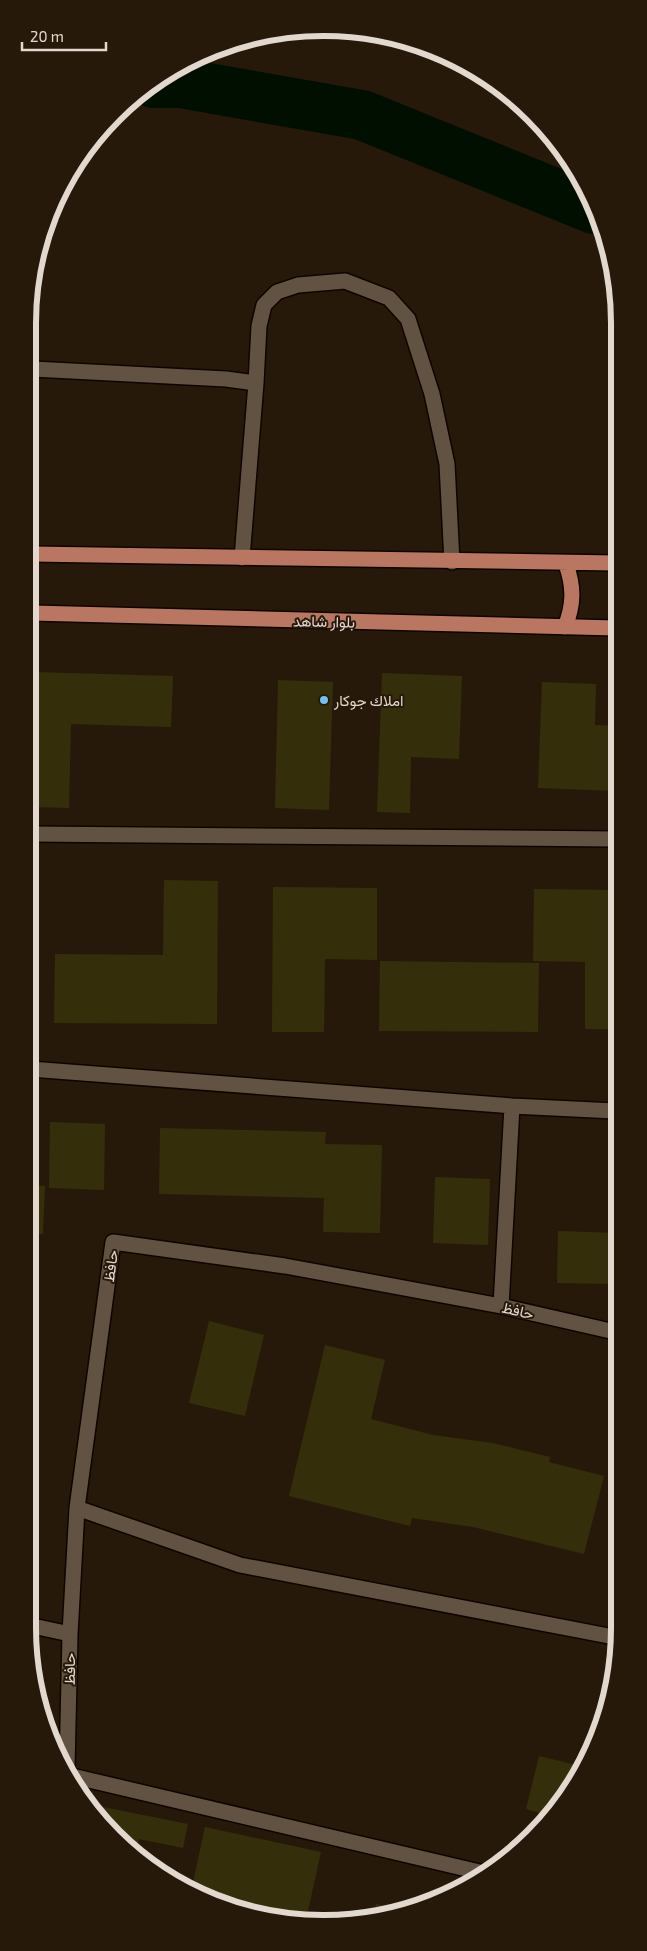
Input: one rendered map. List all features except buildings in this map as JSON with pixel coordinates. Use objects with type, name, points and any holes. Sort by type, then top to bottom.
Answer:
[{"type":"main road","points":[[36,554],[611,564]]},
{"type":"main road","points":[[565,627],[571,612],[573,596],[572,580],[566,564]]},
{"type":"main road","name":"بلوار شاهد","points":[[36,613],[611,628]]},
{"type":"street","points":[[242,558],[259,326],[264,305],[277,292],[298,285],[345,281],[389,298],[408,319],[432,394],[447,464],[452,562]]},
{"type":"street","points":[[36,369],[206,378],[256,383]]},
{"type":"street","points":[[36,834],[611,839]]},
{"type":"street","points":[[36,1069],[512,1106],[611,1111]]},
{"type":"street","points":[[501,1306],[512,1106]]},
{"type":"street","name":"حافظ","points":[[67,1757],[70,1634],[77,1508],[113,1242],[285,1266],[501,1306],[611,1331]]},
{"type":"street","points":[[77,1508],[240,1565],[611,1636]]},
{"type":"street","points":[[36,1627],[70,1634]]},
{"type":"street","points":[[79,1778],[475,1871]]},
{"type":"waterway","points":[[167,83],[180,83],[362,115],[585,205]]},
{"type":"place","name":"املاك جوكار","points":[[324,700]]}]
